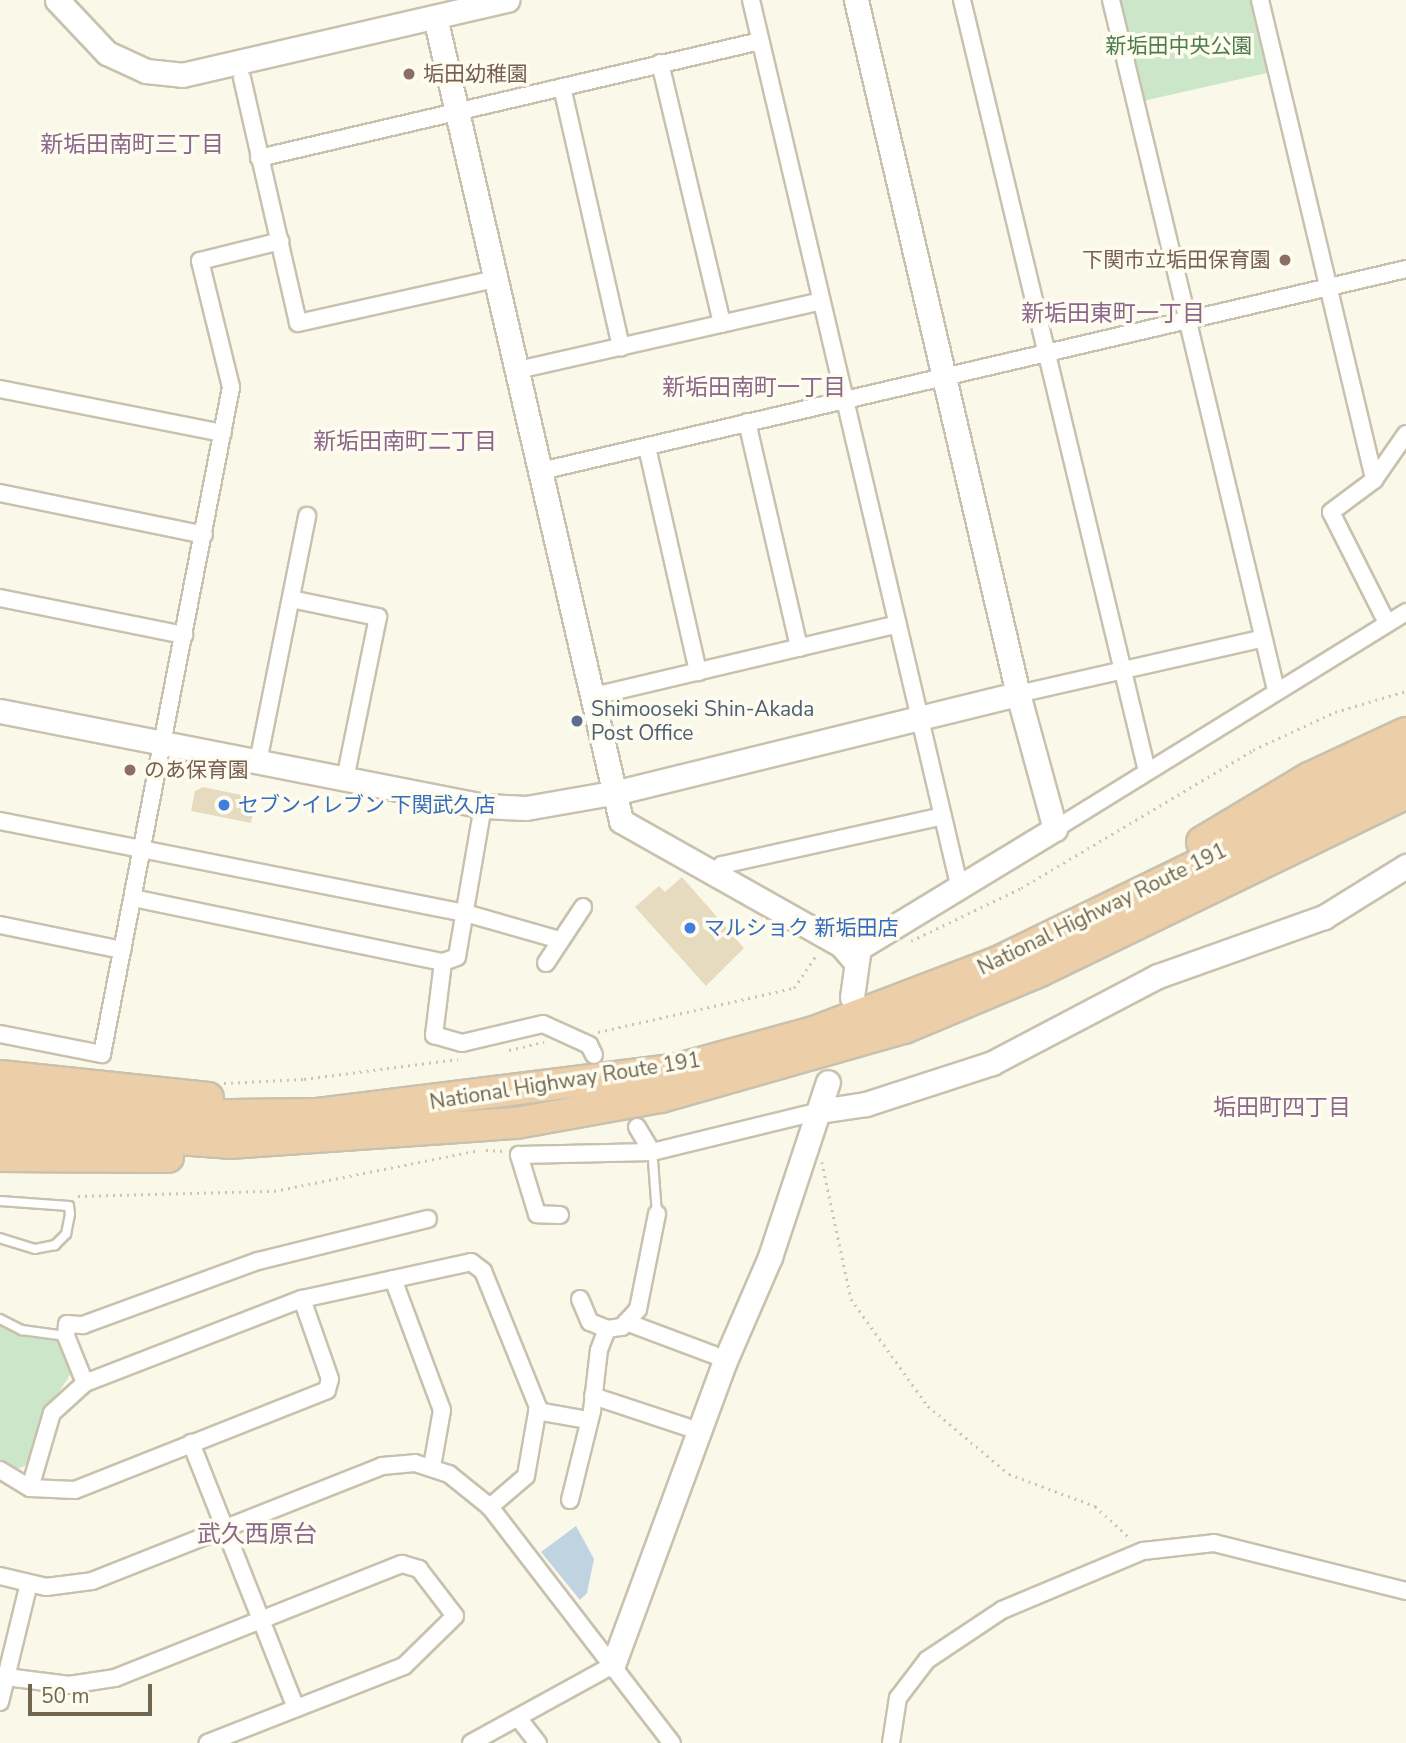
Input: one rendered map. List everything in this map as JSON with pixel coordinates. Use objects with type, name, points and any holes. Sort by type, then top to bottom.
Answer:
[{"type":"highway","points":[[1000,961],[1309,778],[1406,733]]},
{"type":"highway","name":"National Highway Route 191","points":[[0,1102],[144,1116],[275,1115],[469,1098],[678,1069],[814,1032],[1000,961],[1406,764]]},
{"type":"highway","name":"National Highway Route 191","points":[[0,1126],[229,1143],[450,1130],[661,1097],[794,1063],[904,1028],[1040,971],[1406,793]]},
{"type":"highway","points":[[1197,895],[1406,812]]},
{"type":"highway","points":[[0,1076],[105,1091],[242,1101],[275,1115]]},
{"type":"highway","points":[[0,1156],[88,1159],[306,1152],[450,1130]]},
{"type":"street","points":[[63,1],[96,45],[121,62],[181,75],[507,0]]},
{"type":"street","points":[[751,0],[960,889]]},
{"type":"street","points":[[856,0],[1018,694],[1055,829]]},
{"type":"street","points":[[962,0],[1120,671],[1147,771]]},
{"type":"street","points":[[1111,0],[1276,690]]},
{"type":"street","points":[[1260,0],[1374,480]]},
{"type":"street","points":[[435,17],[618,792],[621,821],[841,945],[855,961]]},
{"type":"street","points":[[259,158],[760,41]]},
{"type":"street","points":[[660,63],[722,324]]},
{"type":"street","points":[[242,78],[298,323],[495,279]]},
{"type":"street","points":[[562,87],[621,347]]},
{"type":"street","points":[[0,1034],[102,1054],[231,387],[200,261],[281,241]]},
{"type":"street","points":[[541,471],[1406,269]]},
{"type":"street","points":[[518,370],[821,301]]},
{"type":"street","points":[[0,389],[223,433]]},
{"type":"street","points":[[747,422],[799,648]]},
{"type":"street","points":[[1387,623],[1331,512],[1374,480],[1406,434]]},
{"type":"street","points":[[647,447],[698,672]]},
{"type":"street","points":[[0,493],[204,535]]},
{"type":"street","points":[[258,762],[307,516]]},
{"type":"street","points":[[0,598],[184,635]]},
{"type":"street","points":[[291,599],[378,617],[345,779]]},
{"type":"street","points":[[852,997],[855,961],[859,948],[873,938],[960,889],[1276,690],[1406,612]]},
{"type":"street","points":[[594,696],[898,624]]},
{"type":"street","points":[[0,710],[483,806],[526,808],[618,792],[1018,694],[1262,639]]},
{"type":"street","points":[[133,898],[443,962],[457,957],[483,806]]},
{"type":"street","points":[[712,873],[722,865],[943,816]]},
{"type":"street","points":[[0,821],[465,913],[529,928],[560,940]]},
{"type":"street","points":[[560,1215],[537,1214],[519,1155],[652,1156],[820,1111],[866,1104],[992,1063],[1158,976],[1324,918],[1406,866]]},
{"type":"street","points":[[546,963],[583,906]]},
{"type":"street","points":[[0,925],[122,950]]},
{"type":"street","points":[[443,962],[432,1030],[439,1038],[470,1042],[542,1024],[589,1045],[594,1055]]},
{"type":"street","points":[[471,1743],[613,1665],[810,1141],[828,1082]]},
{"type":"street","points":[[637,1126],[652,1156]]},
{"type":"street","points":[[580,1299],[590,1322],[607,1329],[626,1322],[638,1309],[657,1214]]},
{"type":"street","points":[[85,1383],[66,1336],[68,1324],[83,1325],[204,1277],[428,1219]]},
{"type":"street","points":[[30,1488],[52,1413],[85,1383],[302,1299],[471,1262],[483,1271],[537,1411],[526,1476],[491,1507]]},
{"type":"street","points":[[393,1279],[442,1410],[432,1467]]},
{"type":"street","points":[[0,1470],[30,1488],[75,1490],[327,1390],[330,1378],[302,1299]]},
{"type":"street","points":[[626,1322],[714,1355]]},
{"type":"street","points":[[570,1500],[588,1420],[599,1396],[607,1329]]},
{"type":"street","points":[[599,1396],[687,1427]]},
{"type":"street","points":[[537,1411],[588,1420]]},
{"type":"street","points":[[191,1443],[296,1708]]},
{"type":"street","points":[[0,1576],[60,1588],[92,1581],[395,1462],[432,1467],[469,1487],[491,1507],[672,1743]]},
{"type":"street","points":[[891,1743],[898,1698],[927,1660],[1002,1610],[1143,1551],[1214,1543],[1406,1591]]},
{"type":"street","points":[[6,1676],[89,1684],[402,1564],[419,1569],[455,1616],[404,1666],[208,1743]]},
{"type":"street","points":[[0,1702],[29,1583]]},
{"type":"street","points":[[519,1718],[538,1743]]},
{"type":"lane","points":[[652,1156],[657,1214]]},
{"type":"lane","points":[[0,1201],[69,1206],[70,1214],[66,1234],[55,1245],[35,1249],[0,1238]]},
{"type":"lane","points":[[0,1319],[22,1330],[66,1336]]},
{"type":"path","points":[[906,943],[1021,888],[1253,750],[1335,712],[1406,691]]},
{"type":"path","points":[[508,1051],[696,1013],[794,988],[821,948]]},
{"type":"path","points":[[214,1083],[304,1079],[466,1058]]},
{"type":"path","points":[[810,1141],[821,1156],[852,1299],[928,1406],[1009,1474],[1095,1506],[1143,1551]]},
{"type":"path","points":[[78,1196],[274,1191],[482,1150],[509,1151],[510,1158]]},
{"type":"green space","name":"新垢田中央公園","points":[[1119,0],[1250,0],[1267,73],[1143,101]]},
{"type":"green space","points":[[0,1323],[11,1331],[57,1339],[72,1372],[44,1415],[27,1465],[12,1471],[0,1462]]},
{"type":"water","points":[[576,1526],[594,1559],[587,1593],[580,1600],[541,1552]]},
{"type":"building","name":"セブンイレブン 下関武久店","points":[[203,787],[256,798],[251,823],[191,811],[195,791]]},
{"type":"building","name":"マルショク 新垢田店","points":[[682,877],[744,948],[706,986],[635,907],[659,886],[665,892]]},
{"type":"place","name":"垢田幼稚園","points":[[409,74]]},
{"type":"place","name":"下関市立垢田保育園","points":[[1285,260]]},
{"type":"place","name":"Shimooseki Shin-Akada Post Office","points":[[577,721]]},
{"type":"place","name":"のあ保育園","points":[[130,770]]},
{"type":"place","name":"セブンイレブン 下関武久店","points":[[224,805]]},
{"type":"place","name":"マルショク 新垢田店","points":[[690,928]]},
{"type":"district","name":"新垢田南町三丁目","points":[[132,145]]},
{"type":"district","name":"新垢田東町一丁目","points":[[1113,314]]},
{"type":"district","name":"新垢田南町一丁目","points":[[754,388]]},
{"type":"district","name":"新垢田南町二丁目","points":[[405,442]]},
{"type":"district","name":"垢田町四丁目","points":[[1282,1108]]},
{"type":"district","name":"武久西原台","points":[[257,1535]]}]
